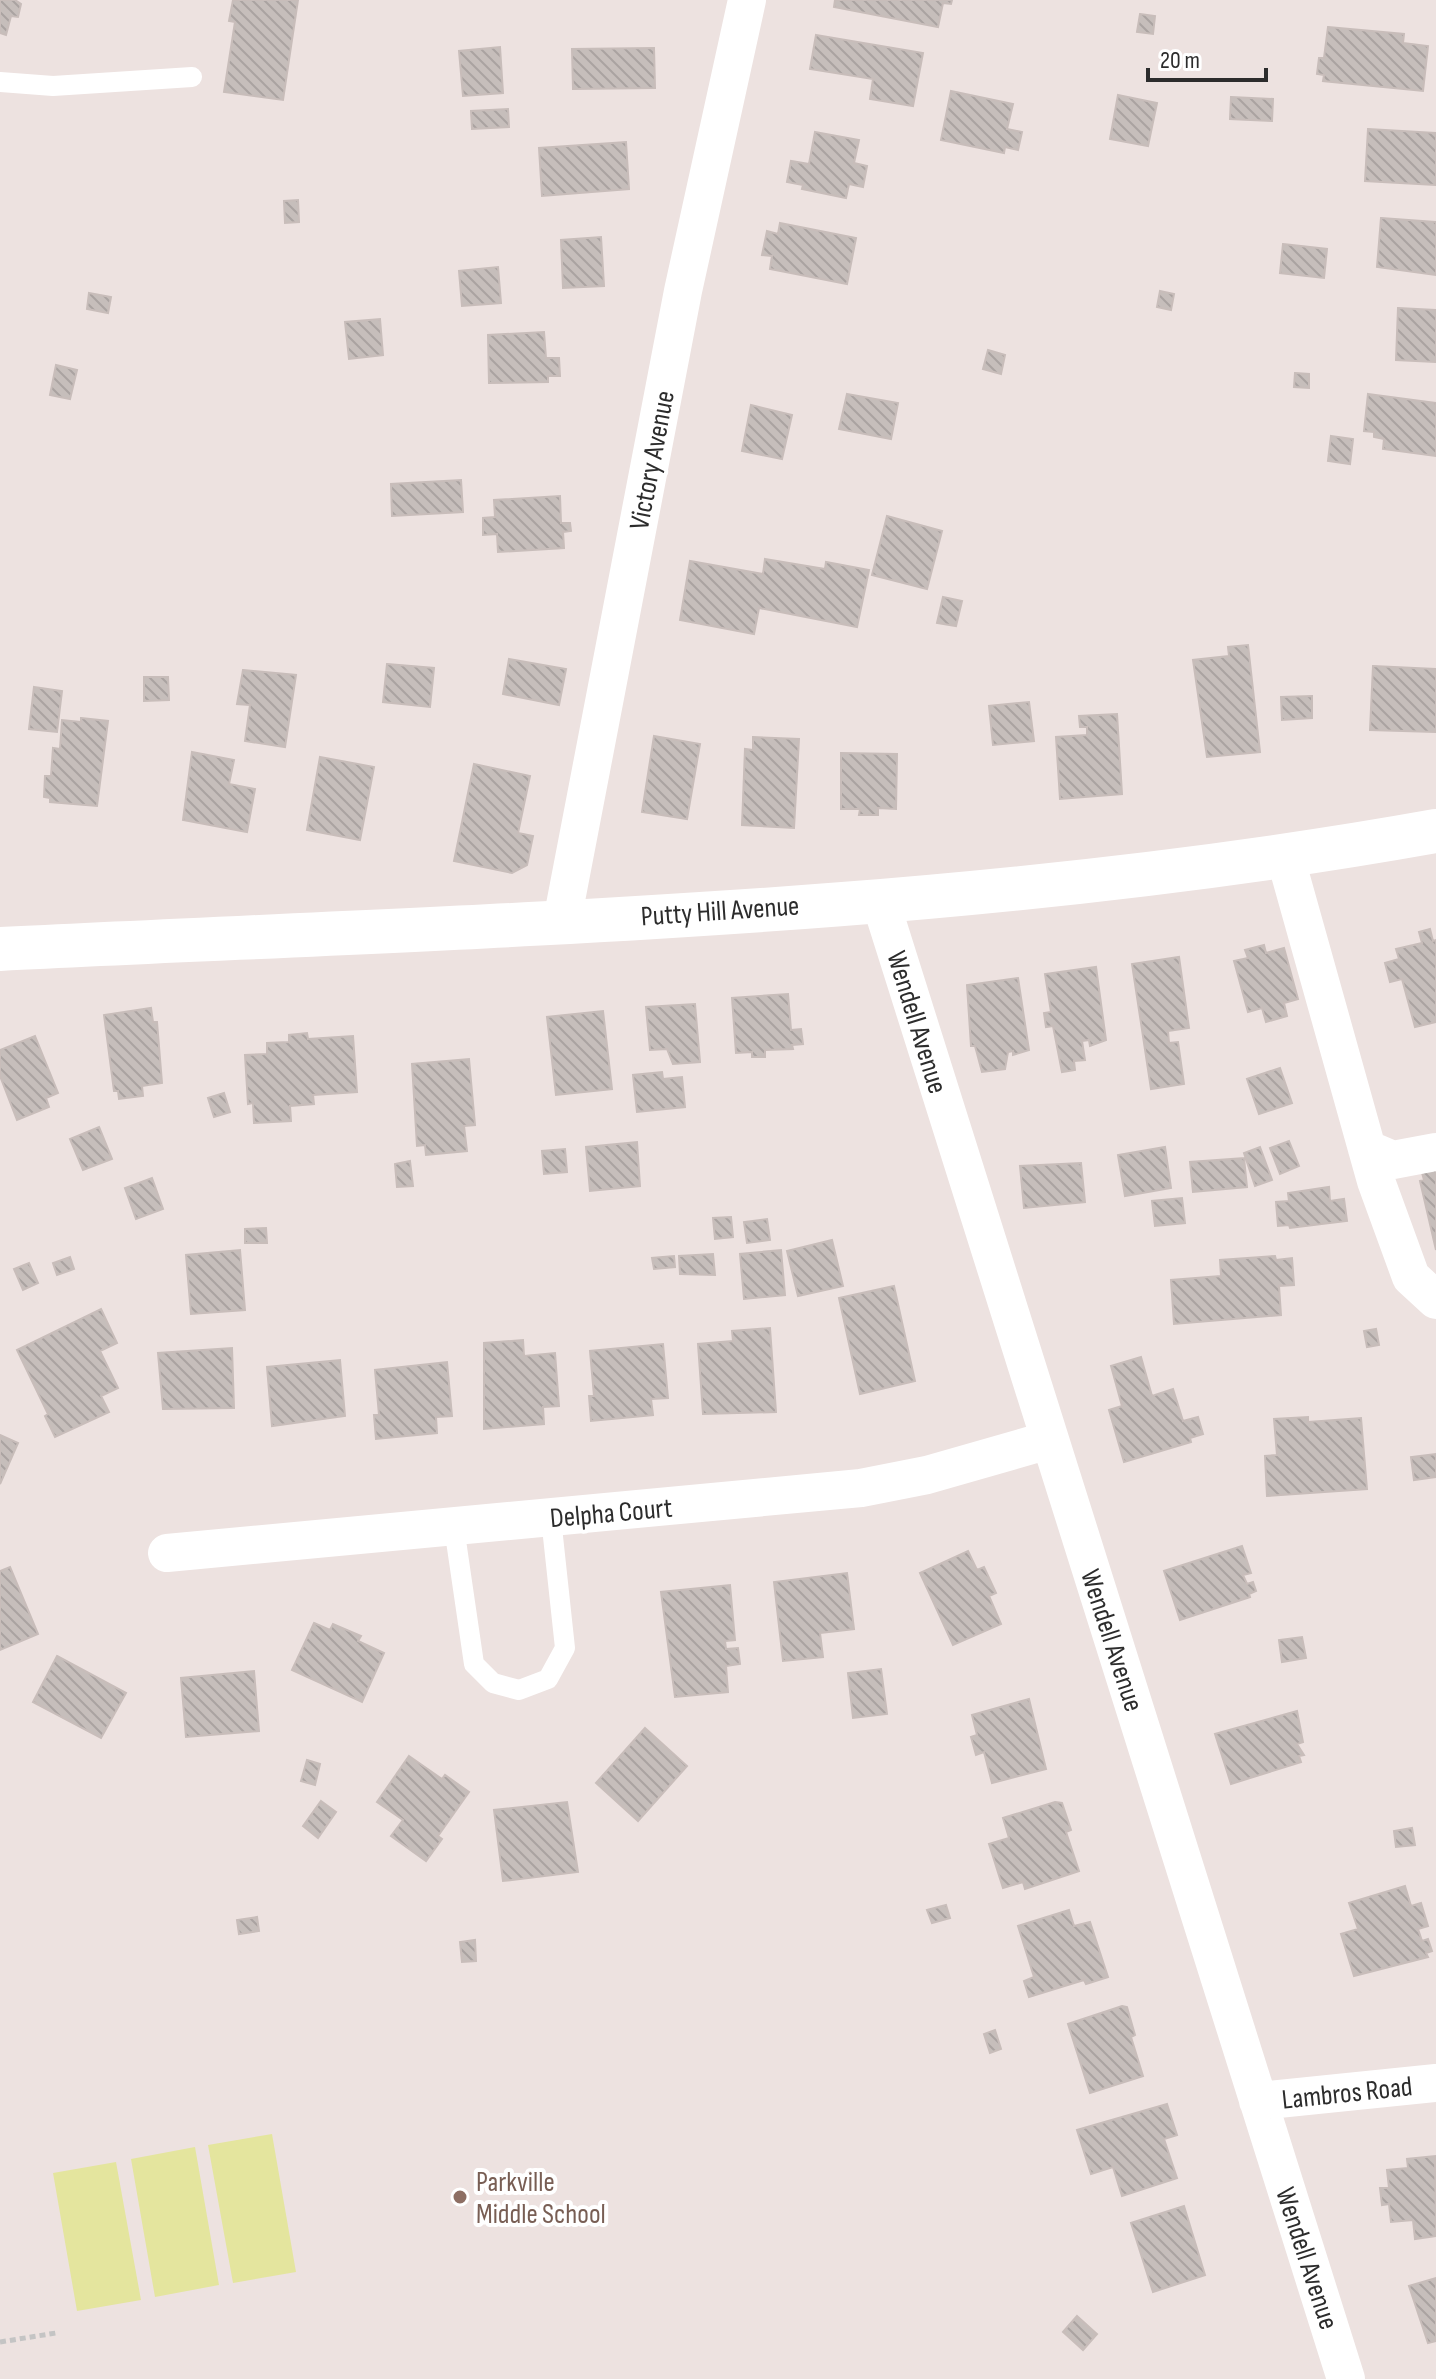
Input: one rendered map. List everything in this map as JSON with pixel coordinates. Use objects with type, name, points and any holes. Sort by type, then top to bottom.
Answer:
[{"type":"main road","name":"Putty Hill Avenue","points":[[0,949],[562,921],[880,900],[1285,856],[1436,831]]},
{"type":"street","name":"Victory Avenue","points":[[562,921],[683,291],[747,0]]},
{"type":"street","points":[[1285,856],[1367,1149],[1411,1277],[1436,1300]]},
{"type":"street","name":"Wendell Avenue","points":[[880,900],[1346,2379]]},
{"type":"street","points":[[1367,1149],[1393,1160],[1436,1152]]},
{"type":"street","name":"Delpha Court","points":[[167,1553],[861,1488],[927,1475],[1049,1440]]},
{"type":"street","name":"Lambros Road","points":[[1258,2101],[1436,2083]]},
{"type":"lane","points":[[0,82],[53,86],[192,77]]},
{"type":"lane","points":[[454,1527],[474,1664],[493,1683],[519,1690],[548,1679],[565,1648],[551,1518]]},
{"type":"path","points":[[0,2342],[56,2333]]},
{"type":"green space","points":[[272,2134],[296,2272],[233,2283],[208,2145]]},
{"type":"green space","points":[[195,2147],[219,2285],[155,2297],[131,2159]]},
{"type":"green space","points":[[116,2162],[141,2300],[77,2311],[53,2173]]},
{"type":"building","points":[[0,0],[15,0],[21,4],[18,17],[11,16],[6,35],[0,33]]},
{"type":"building","points":[[233,0],[298,0],[283,100],[224,92],[235,22],[229,21]]},
{"type":"building","points":[[835,0],[952,0],[951,4],[943,3],[938,27],[834,7]]},
{"type":"building","points":[[1140,14],[1155,16],[1153,34],[1137,32]]},
{"type":"building","points":[[1328,27],[1404,34],[1403,43],[1428,46],[1423,91],[1323,81],[1324,75],[1317,74],[1319,58],[1324,58]]},
{"type":"building","points":[[816,35],[923,53],[913,106],[870,99],[873,79],[810,69]]},
{"type":"building","points":[[500,47],[503,93],[463,96],[459,51]]},
{"type":"building","points":[[654,48],[655,88],[573,89],[572,49]]},
{"type":"building","points":[[951,91],[1013,104],[1007,129],[1022,132],[1018,150],[1005,147],[1004,153],[941,140]]},
{"type":"building","points":[[1118,95],[1157,103],[1148,146],[1110,139]]},
{"type":"building","points":[[1231,97],[1273,99],[1272,121],[1230,119]]},
{"type":"building","points":[[508,109],[509,127],[472,129],[471,111]]},
{"type":"building","points":[[1368,129],[1436,133],[1436,185],[1365,181]]},
{"type":"building","points":[[815,132],[859,140],[854,163],[867,166],[863,187],[849,184],[846,198],[802,189],[803,185],[787,182],[791,161],[809,164]]},
{"type":"building","points":[[626,142],[629,189],[542,196],[539,148]]},
{"type":"building","points":[[298,200],[299,222],[285,223],[284,201]]},
{"type":"building","points":[[1381,218],[1436,222],[1436,275],[1377,267]]},
{"type":"building","points":[[780,223],[856,238],[847,284],[770,269],[772,256],[762,255],[767,231],[778,234]]},
{"type":"building","points":[[601,237],[604,286],[563,288],[561,240]]},
{"type":"building","points":[[1283,244],[1327,249],[1324,278],[1280,273]]},
{"type":"building","points":[[498,267],[501,303],[462,306],[459,271]]},
{"type":"building","points":[[1160,291],[1174,294],[1171,310],[1157,307]]},
{"type":"building","points":[[89,293],[111,297],[108,313],[87,309]]},
{"type":"building","points":[[1398,308],[1436,310],[1436,362],[1396,360]]},
{"type":"building","points":[[380,319],[383,355],[349,359],[345,322]]},
{"type":"building","points":[[544,332],[546,358],[559,358],[560,376],[548,376],[548,382],[489,383],[488,335]]},
{"type":"building","points":[[988,350],[1005,355],[1001,374],[983,369]]},
{"type":"building","points":[[56,365],[77,370],[70,399],[50,395]]},
{"type":"building","points":[[1295,373],[1309,374],[1309,388],[1294,387]]},
{"type":"building","points":[[847,394],[898,403],[891,439],[839,429]]},
{"type":"building","points":[[1368,394],[1436,403],[1436,456],[1383,449],[1384,439],[1374,437],[1374,432],[1364,431]]},
{"type":"building","points":[[751,405],[792,415],[782,459],[742,451]]},
{"type":"building","points":[[1331,436],[1353,439],[1350,464],[1328,461]]},
{"type":"building","points":[[461,480],[463,512],[392,516],[391,484]]},
{"type":"building","points":[[560,496],[561,523],[570,523],[571,531],[563,532],[564,548],[498,552],[497,534],[483,535],[483,518],[495,517],[494,500]]},
{"type":"building","points":[[887,516],[942,531],[927,589],[872,575]]},
{"type":"building","points":[[765,559],[825,569],[826,562],[869,570],[857,627],[759,608],[754,634],[680,620],[690,561],[763,574]]},
{"type":"building","points":[[943,597],[962,601],[956,626],[937,623]]},
{"type":"building","points":[[1248,645],[1260,752],[1207,757],[1193,660],[1229,656],[1228,647]]},
{"type":"building","points":[[509,659],[566,669],[559,705],[503,694]]},
{"type":"building","points":[[387,664],[434,668],[430,707],[383,702]]},
{"type":"building","points":[[1373,666],[1436,669],[1436,732],[1370,730]]},
{"type":"building","points":[[243,670],[296,675],[285,747],[245,741],[250,705],[237,704]]},
{"type":"building","points":[[144,677],[168,677],[169,700],[144,701]]},
{"type":"building","points":[[34,687],[62,691],[57,732],[29,729]]},
{"type":"building","points":[[1312,696],[1312,718],[1282,720],[1281,697]]},
{"type":"building","points":[[1029,702],[1034,741],[993,745],[989,706]]},
{"type":"building","points":[[1117,714],[1122,794],[1060,799],[1056,737],[1087,735],[1087,727],[1080,727],[1079,716]]},
{"type":"building","points":[[81,718],[108,721],[97,806],[50,802],[50,798],[44,797],[45,776],[51,776],[53,748],[60,749],[62,720],[81,722]]},
{"type":"building","points":[[654,736],[700,744],[687,819],[642,812]]},
{"type":"building","points":[[753,737],[799,739],[794,828],[742,825],[745,749],[753,750]]},
{"type":"building","points":[[192,752],[234,760],[229,784],[255,789],[247,832],[183,820]]},
{"type":"building","points":[[841,753],[897,754],[896,809],[878,808],[878,815],[859,815],[860,809],[841,809]]},
{"type":"building","points":[[320,757],[374,767],[360,840],[307,830]]},
{"type":"building","points":[[474,764],[530,776],[518,833],[533,836],[527,865],[512,873],[454,861]]},
{"type":"building","points":[[1430,929],[1433,941],[1436,940],[1436,1022],[1415,1027],[1402,979],[1390,982],[1385,963],[1399,959],[1396,949],[1422,943],[1419,932]]},
{"type":"building","points":[[1264,945],[1266,953],[1284,948],[1298,999],[1284,1003],[1287,1016],[1266,1022],[1262,1008],[1248,1012],[1234,961],[1248,958],[1245,950]]},
{"type":"building","points":[[1179,957],[1189,1028],[1168,1031],[1169,1043],[1178,1042],[1184,1084],[1151,1089],[1132,964]]},
{"type":"building","points":[[1096,967],[1106,1040],[1090,1046],[1089,1040],[1082,1041],[1085,1060],[1074,1061],[1075,1070],[1062,1072],[1053,1026],[1046,1027],[1044,1013],[1051,1012],[1045,974]]},
{"type":"building","points":[[1018,978],[1029,1050],[1013,1055],[1013,1051],[1008,1052],[1005,1069],[982,1072],[975,1046],[971,1046],[967,985]]},
{"type":"building","points":[[788,994],[791,1030],[801,1029],[803,1044],[792,1045],[793,1049],[765,1050],[765,1057],[752,1057],[752,1052],[736,1053],[732,998]]},
{"type":"building","points":[[695,1004],[700,1062],[673,1064],[667,1049],[650,1050],[646,1007]]},
{"type":"building","points":[[151,1008],[153,1022],[157,1022],[162,1083],[142,1086],[143,1096],[119,1099],[118,1091],[114,1091],[104,1015]]},
{"type":"building","points":[[603,1011],[612,1089],[556,1095],[547,1017]]},
{"type":"building","points":[[307,1033],[308,1039],[353,1036],[357,1092],[313,1095],[314,1104],[290,1106],[291,1121],[254,1123],[253,1103],[248,1104],[245,1055],[267,1054],[267,1043],[289,1042],[289,1035]]},
{"type":"building","points":[[35,1036],[58,1093],[46,1098],[49,1107],[17,1120],[0,1076],[0,1050]]},
{"type":"building","points":[[469,1059],[475,1125],[464,1126],[467,1151],[426,1155],[425,1145],[417,1146],[412,1064]]},
{"type":"building","points":[[1280,1068],[1292,1103],[1259,1114],[1247,1079]]},
{"type":"building","points":[[662,1072],[663,1079],[682,1077],[685,1107],[637,1112],[633,1075]]},
{"type":"building","points":[[224,1093],[230,1112],[214,1117],[208,1098]]},
{"type":"building","points":[[99,1127],[112,1159],[83,1170],[70,1139]]},
{"type":"building","points":[[1289,1141],[1299,1166],[1280,1174],[1270,1148]]},
{"type":"building","points":[[637,1142],[640,1186],[590,1191],[586,1147]]},
{"type":"building","points":[[1165,1147],[1171,1188],[1125,1196],[1118,1155]]},
{"type":"building","points":[[1260,1147],[1272,1180],[1255,1186],[1244,1153]]},
{"type":"building","points":[[565,1149],[567,1172],[544,1174],[542,1151]]},
{"type":"building","points":[[1244,1158],[1247,1187],[1193,1192],[1190,1162]]},
{"type":"building","points":[[410,1161],[413,1186],[397,1187],[395,1164]]},
{"type":"building","points":[[1081,1163],[1085,1202],[1024,1208],[1020,1166]]},
{"type":"building","points":[[1436,1166],[1436,1250],[1420,1181],[1424,1180],[1421,1169]]},
{"type":"building","points":[[152,1178],[163,1209],[136,1219],[125,1188]]},
{"type":"building","points":[[1329,1187],[1330,1201],[1344,1199],[1347,1221],[1290,1228],[1289,1225],[1278,1226],[1276,1202],[1289,1201],[1288,1193]]},
{"type":"building","points":[[1182,1198],[1185,1223],[1155,1226],[1152,1201]]},
{"type":"building","points":[[731,1217],[733,1237],[715,1239],[713,1218]]},
{"type":"building","points":[[767,1219],[770,1240],[747,1243],[744,1222]]},
{"type":"building","points":[[266,1228],[267,1243],[245,1243],[245,1229]]},
{"type":"building","points":[[832,1240],[843,1286],[798,1296],[787,1251]]},
{"type":"building","points":[[240,1250],[245,1310],[191,1314],[186,1255]]},
{"type":"building","points":[[781,1250],[785,1295],[744,1299],[740,1254]]},
{"type":"building","points":[[713,1254],[715,1275],[680,1274],[679,1256]]},
{"type":"building","points":[[674,1256],[675,1267],[654,1269],[652,1258]]},
{"type":"building","points":[[1275,1256],[1276,1260],[1292,1258],[1294,1285],[1279,1286],[1281,1315],[1174,1324],[1171,1280],[1221,1276],[1220,1260]]},
{"type":"building","points":[[70,1257],[74,1269],[57,1275],[53,1263]]},
{"type":"building","points":[[29,1263],[38,1283],[23,1290],[14,1269]]},
{"type":"building","points":[[894,1286],[915,1381],[860,1394],[839,1298]]},
{"type":"building","points":[[101,1309],[117,1343],[100,1351],[118,1388],[101,1396],[109,1412],[55,1437],[45,1416],[48,1414],[17,1350]]},
{"type":"building","points":[[770,1328],[776,1412],[703,1414],[698,1344],[733,1341],[732,1331]]},
{"type":"building","points":[[1376,1329],[1379,1345],[1367,1347],[1364,1331]]},
{"type":"building","points":[[523,1340],[524,1356],[555,1353],[559,1406],[543,1407],[544,1424],[484,1429],[484,1343]]},
{"type":"building","points":[[663,1344],[668,1398],[651,1399],[653,1415],[591,1421],[589,1396],[594,1396],[590,1351]]},
{"type":"building","points":[[232,1348],[234,1408],[163,1409],[158,1353]]},
{"type":"building","points":[[1141,1357],[1152,1396],[1173,1389],[1183,1421],[1198,1417],[1203,1434],[1190,1438],[1191,1442],[1124,1462],[1109,1410],[1122,1406],[1111,1366]]},
{"type":"building","points":[[340,1360],[345,1416],[272,1426],[267,1367]]},
{"type":"building","points":[[447,1362],[452,1416],[436,1417],[437,1433],[376,1439],[374,1415],[379,1415],[375,1370]]},
{"type":"building","points":[[1308,1417],[1308,1422],[1361,1418],[1367,1489],[1267,1496],[1265,1456],[1277,1455],[1274,1419]]},
{"type":"building","points":[[0,1435],[18,1443],[0,1484]]},
{"type":"building","points":[[1436,1454],[1436,1477],[1414,1480],[1411,1457]]},
{"type":"building","points":[[1242,1546],[1251,1573],[1243,1575],[1247,1584],[1253,1582],[1256,1591],[1249,1594],[1250,1597],[1180,1620],[1164,1571]]},
{"type":"building","points":[[968,1551],[977,1570],[984,1567],[996,1593],[989,1596],[1001,1624],[953,1645],[920,1573]]},
{"type":"building","points":[[10,1567],[38,1634],[0,1650],[0,1571]]},
{"type":"building","points":[[847,1573],[854,1629],[820,1633],[823,1657],[783,1661],[774,1582]]},
{"type":"building","points":[[730,1585],[735,1640],[725,1641],[726,1649],[738,1648],[740,1664],[726,1666],[728,1692],[675,1697],[661,1592]]},
{"type":"building","points":[[314,1623],[330,1630],[333,1624],[361,1636],[358,1641],[384,1653],[362,1702],[292,1670]]},
{"type":"building","points":[[1302,1637],[1306,1658],[1282,1662],[1279,1640]]},
{"type":"building","points":[[57,1656],[126,1693],[101,1738],[33,1702]]},
{"type":"building","points":[[881,1669],[887,1714],[853,1718],[848,1673]]},
{"type":"building","points":[[254,1671],[259,1731],[186,1737],[181,1678]]},
{"type":"building","points":[[1029,1699],[1046,1769],[992,1783],[984,1752],[976,1755],[971,1737],[977,1735],[972,1715]]},
{"type":"building","points":[[1297,1711],[1303,1742],[1297,1744],[1304,1755],[1299,1756],[1301,1762],[1231,1784],[1215,1734]]},
{"type":"building","points":[[645,1728],[687,1766],[638,1821],[596,1783]]},
{"type":"building","points":[[409,1756],[442,1779],[445,1775],[469,1792],[438,1836],[442,1839],[426,1861],[391,1836],[403,1820],[377,1802]]},
{"type":"building","points":[[307,1760],[320,1764],[315,1785],[301,1781]]},
{"type":"building","points":[[321,1801],[336,1812],[318,1838],[303,1826]]},
{"type":"building","points":[[567,1802],[578,1872],[503,1881],[494,1810]]},
{"type":"building","points":[[1055,1802],[1062,1803],[1071,1830],[1066,1832],[1079,1871],[1025,1889],[1023,1882],[1003,1888],[989,1844],[1009,1838],[1003,1818]]},
{"type":"building","points":[[1412,1828],[1415,1845],[1396,1847],[1394,1831]]},
{"type":"building","points":[[1405,1886],[1411,1906],[1421,1903],[1428,1926],[1418,1929],[1422,1941],[1428,1939],[1432,1951],[1426,1953],[1428,1957],[1354,1976],[1341,1934],[1358,1929],[1349,1903]]},
{"type":"building","points":[[946,1905],[950,1918],[932,1923],[927,1910]]},
{"type":"building","points":[[1069,1910],[1074,1926],[1090,1922],[1108,1977],[1086,1984],[1084,1980],[1029,1997],[1024,1981],[1034,1977],[1018,1926]]},
{"type":"building","points":[[257,1917],[259,1931],[239,1934],[237,1920]]},
{"type":"building","points":[[475,1940],[476,1961],[462,1962],[460,1942]]},
{"type":"building","points":[[1127,2007],[1135,2035],[1131,2037],[1143,2076],[1090,2093],[1068,2024]]},
{"type":"building","points":[[995,2030],[1001,2049],[990,2053],[984,2034]]},
{"type":"building","points":[[1167,2104],[1177,2135],[1164,2139],[1177,2178],[1122,2196],[1113,2167],[1091,2174],[1077,2130]]},
{"type":"building","points":[[1435,2156],[1436,2236],[1415,2239],[1413,2220],[1391,2222],[1389,2204],[1382,2205],[1380,2188],[1389,2188],[1387,2170],[1408,2168],[1407,2159]]},
{"type":"building","points":[[1184,2206],[1205,2275],[1153,2292],[1131,2223]]},
{"type":"building","points":[[1436,2278],[1436,2341],[1428,2343],[1409,2286]]},
{"type":"building","points":[[1077,2316],[1097,2334],[1083,2350],[1063,2332]]},
{"type":"place","name":"Parkville Middle School","points":[[460,2197]]}]
